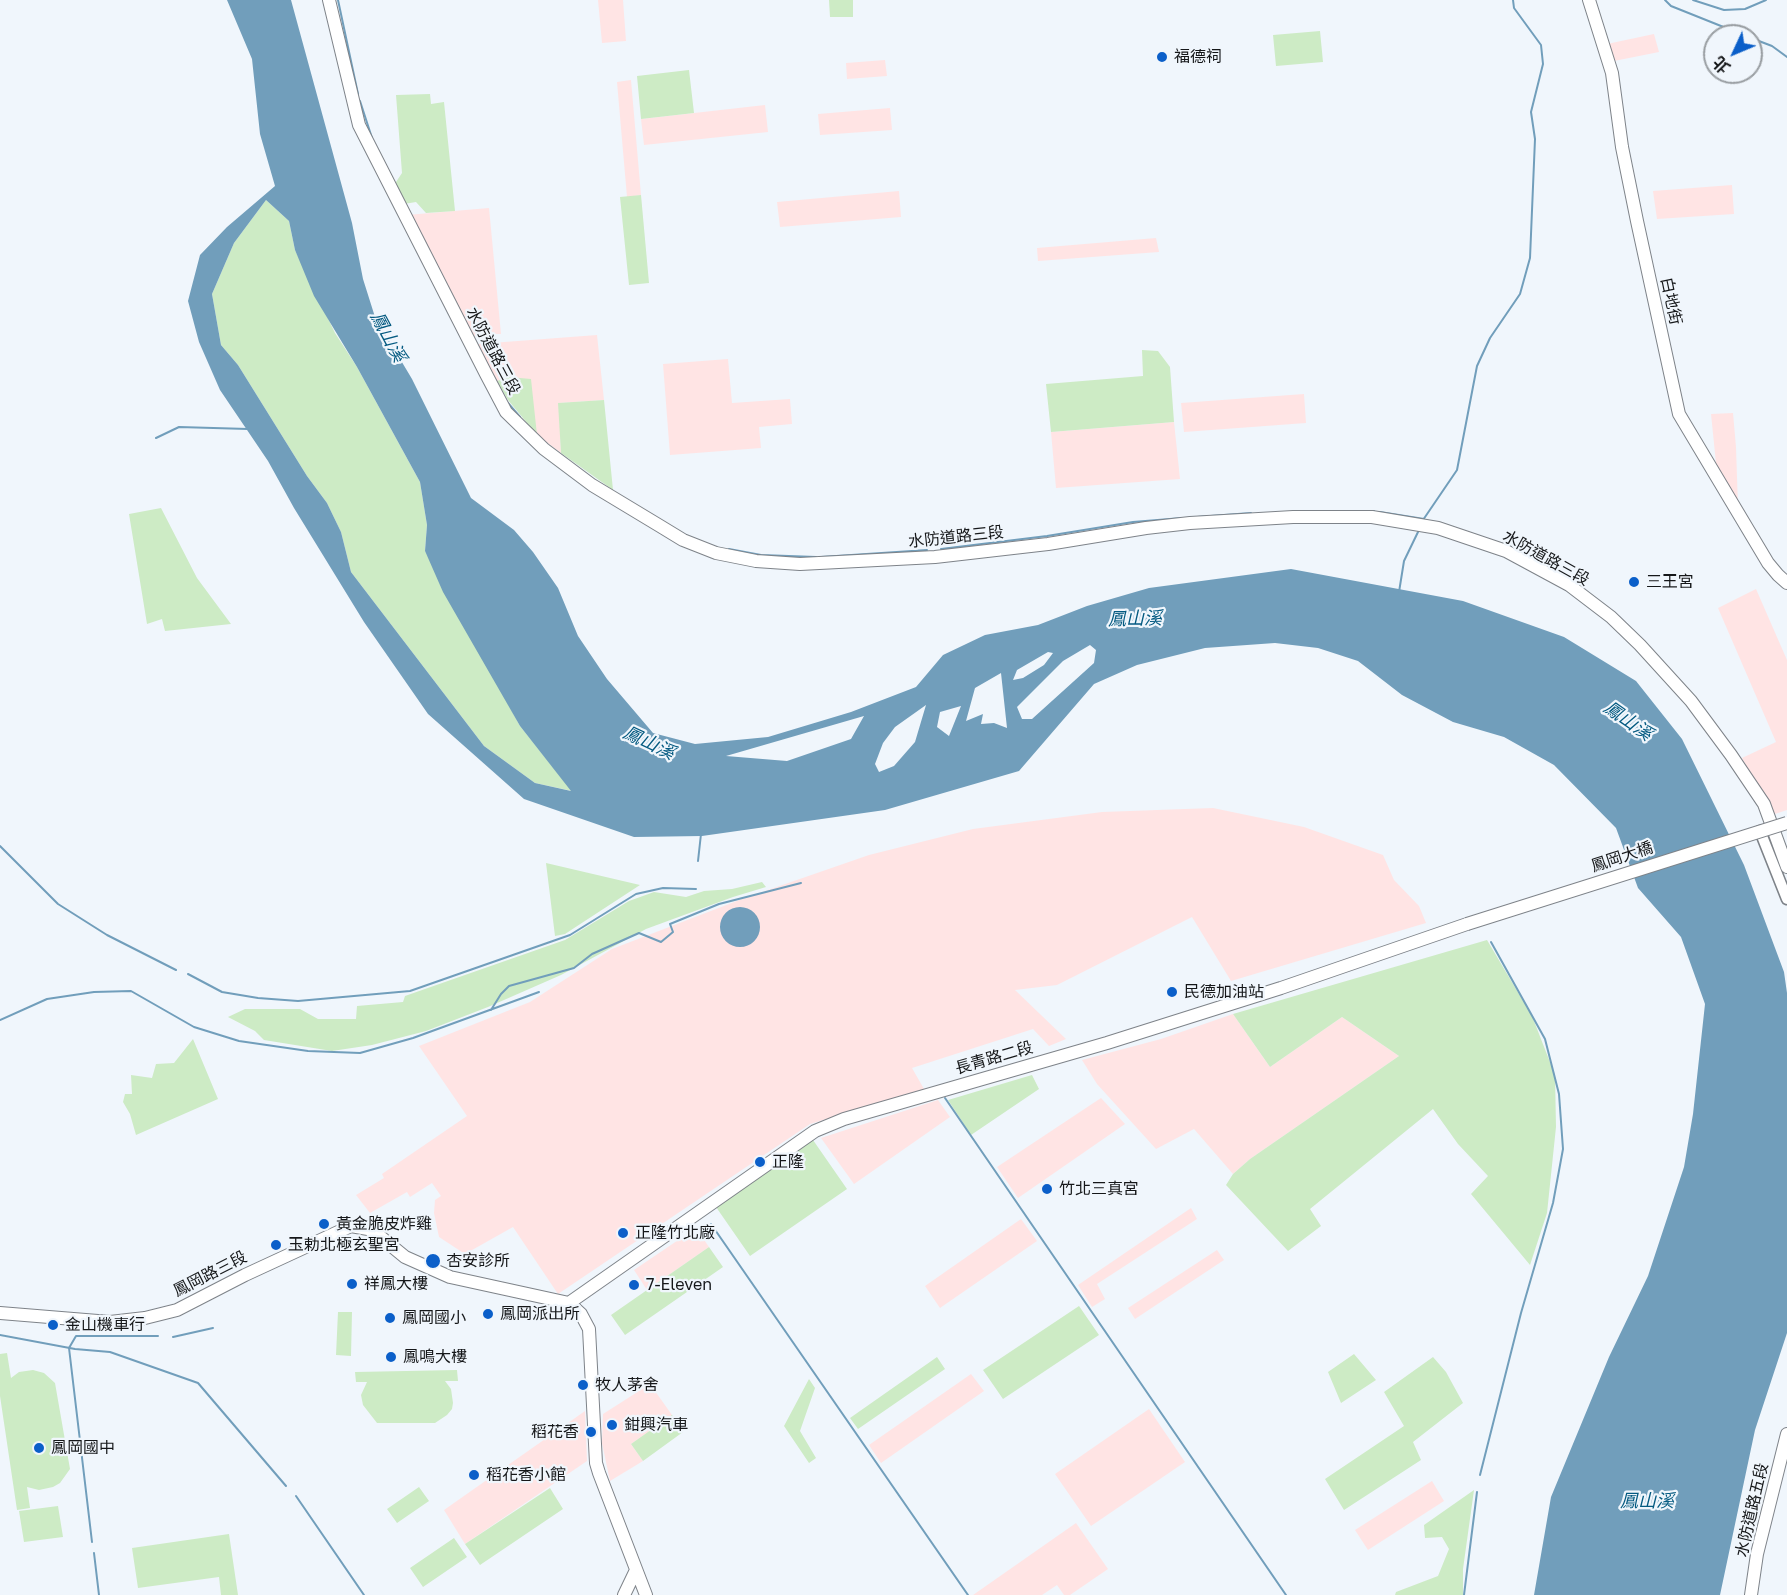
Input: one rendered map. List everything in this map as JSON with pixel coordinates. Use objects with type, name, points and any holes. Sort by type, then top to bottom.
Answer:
[{"type":"street","name":"水防道路三段","points":[[329,0],[359,125],[506,412],[543,449],[592,485],[683,540],[716,553],[756,561],[800,564],[935,557],[1048,544],[1190,523],[1293,517],[1372,517],[1438,528],[1506,551],[1569,585],[1611,617],[1666,671],[1731,755],[1764,804],[1787,867]]},
{"type":"street","name":"白地街","points":[[1589,0],[1612,73],[1622,147],[1636,221],[1679,414],[1768,562],[1787,583]]},
{"type":"street","name":"鳳岡大橋","points":[[1467,924],[1787,822]]},
{"type":"street","points":[[1760,831],[1787,899]]},
{"type":"street","name":"長青路二段","points":[[569,1303],[815,1131],[844,1119],[1118,1039],[1281,988],[1467,924]]},
{"type":"street","name":"鳳岡路三段","points":[[0,1313],[110,1322],[145,1318],[177,1310],[255,1270],[351,1226],[368,1229],[405,1257],[450,1277],[569,1303]]},
{"type":"street","points":[[569,1303],[581,1314],[590,1329],[596,1464],[646,1595]]},
{"type":"street","name":"水防道路五段","points":[[1751,1595],[1757,1554],[1787,1434]]},
{"type":"street","points":[[624,1595],[636,1570]]},
{"type":"shaded area","points":[[598,0],[623,0],[626,41],[602,43]]},
{"type":"shaded area","points":[[1654,34],[1659,52],[1614,61],[1607,44]]},
{"type":"shaded area","points":[[885,60],[887,76],[847,79],[846,63]]},
{"type":"shaded area","points":[[631,80],[641,195],[627,197],[617,82]]},
{"type":"shaded area","points":[[765,105],[768,132],[644,145],[641,119]]},
{"type":"shaded area","points":[[890,108],[892,130],[820,135],[818,114]]},
{"type":"shaded area","points":[[1732,185],[1734,214],[1657,219],[1653,191]]},
{"type":"shaded area","points":[[899,191],[901,217],[780,227],[777,202]]},
{"type":"shaded area","points":[[489,208],[501,334],[480,334],[471,338],[407,215]]},
{"type":"shaded area","points":[[1156,238],[1159,252],[1038,261],[1037,248]]},
{"type":"shaded area","points":[[597,335],[604,400],[559,403],[561,453],[537,435],[509,377],[497,381],[478,344]]},
{"type":"shaded area","points":[[728,359],[732,403],[790,399],[792,424],[759,427],[761,448],[670,455],[663,364]]},
{"type":"shaded area","points":[[1304,394],[1306,423],[1184,432],[1181,403]]},
{"type":"shaded area","points":[[1733,413],[1738,507],[1717,473],[1711,414]]},
{"type":"shaded area","points":[[1174,422],[1180,479],[1056,488],[1051,432]]},
{"type":"shaded area","points":[[1756,589],[1787,660],[1787,810],[1772,815],[1742,758],[1776,742],[1718,608]]},
{"type":"shaded area","points":[[1213,808],[1304,827],[1383,855],[1394,880],[1419,906],[1426,923],[1231,981],[1192,917],[1057,985],[1015,990],[1066,1039],[1049,1046],[1033,1029],[912,1068],[924,1089],[810,1124],[558,1294],[513,1227],[465,1254],[439,1237],[434,1213],[435,1200],[441,1196],[432,1183],[410,1197],[407,1192],[370,1213],[356,1195],[384,1178],[382,1174],[467,1116],[419,1046],[530,1002],[612,949],[742,899],[869,855],[973,829],[1102,812]]},
{"type":"shaded area","points":[[1233,1014],[1270,1067],[1342,1017],[1399,1056],[1250,1159],[1233,1174],[1194,1129],[1156,1149],[1097,1084],[1082,1060],[1161,1039]]},
{"type":"shaded area","points":[[1101,1098],[1125,1124],[1018,1198],[997,1167]]},
{"type":"shaded area","points":[[938,1100],[950,1117],[854,1184],[821,1138]]},
{"type":"shaded area","points":[[1191,1208],[1197,1219],[1097,1284],[1105,1299],[1092,1307],[1078,1285]]},
{"type":"shaded area","points":[[1021,1219],[1037,1241],[940,1308],[925,1286]]},
{"type":"shaded area","points":[[696,1228],[709,1247],[647,1290],[634,1270]]},
{"type":"shaded area","points":[[1217,1250],[1224,1260],[1135,1319],[1128,1308]]},
{"type":"shaded area","points":[[971,1374],[984,1391],[881,1463],[869,1445]]},
{"type":"shaded area","points":[[650,1384],[672,1415],[631,1444],[643,1461],[610,1481],[602,1443],[603,1414]]},
{"type":"shaded area","points":[[1149,1409],[1185,1462],[1091,1526],[1055,1474]]},
{"type":"shaded area","points":[[585,1411],[587,1461],[465,1544],[444,1510]]},
{"type":"shaded area","points":[[1432,1481],[1444,1501],[1368,1550],[1355,1530]]},
{"type":"shaded area","points":[[1076,1523],[1108,1569],[1070,1595],[1064,1595],[1057,1585],[1042,1595],[973,1595]]},
{"type":"green space","points":[[829,0],[853,0],[853,17],[830,17]]},
{"type":"green space","points":[[1320,31],[1323,62],[1276,66],[1273,35]]},
{"type":"green space","points":[[689,70],[694,113],[641,119],[637,76]]},
{"type":"green space","points":[[430,94],[431,104],[444,102],[455,211],[426,213],[416,202],[404,204],[394,185],[402,173],[396,95]]},
{"type":"green space","points":[[641,195],[649,283],[629,285],[620,197]]},
{"type":"green space","points":[[266,200],[289,221],[295,250],[335,333],[357,367],[420,482],[427,525],[425,551],[520,726],[572,791],[535,783],[484,746],[351,572],[341,532],[327,503],[307,476],[238,365],[221,345],[212,294],[234,243]]},
{"type":"green space","points":[[1142,350],[1158,351],[1170,367],[1174,422],[1051,432],[1046,384],[1143,376]]},
{"type":"green space","points":[[509,377],[531,379],[537,435],[508,400],[497,381]]},
{"type":"green space","points":[[604,400],[613,490],[561,453],[558,403]]},
{"type":"green space","points":[[161,508],[197,578],[231,624],[165,631],[162,619],[147,624],[129,514]]},
{"type":"green space","points":[[546,863],[640,885],[565,934],[555,936]]},
{"type":"green space","points":[[762,882],[766,887],[646,929],[561,975],[488,1007],[426,1031],[372,1045],[332,1051],[264,1040],[255,1031],[228,1017],[245,1009],[300,1009],[318,1019],[356,1019],[357,1006],[403,1002],[405,996],[565,940],[629,901],[654,892],[686,897],[704,891],[732,889]]},
{"type":"green space","points":[[1487,940],[1532,1016],[1555,1075],[1556,1127],[1547,1213],[1530,1265],[1471,1194],[1488,1176],[1458,1144],[1433,1109],[1310,1209],[1321,1226],[1288,1251],[1226,1185],[1233,1174],[1250,1159],[1399,1056],[1342,1017],[1270,1067],[1233,1014]]},
{"type":"green space","points":[[193,1039],[218,1099],[136,1135],[130,1114],[123,1102],[125,1094],[132,1094],[131,1075],[152,1078],[156,1064],[174,1063]]},
{"type":"green space","points":[[1032,1075],[1039,1089],[971,1135],[948,1100]]},
{"type":"green space","points":[[813,1140],[847,1189],[750,1256],[716,1207]]},
{"type":"green space","points":[[709,1247],[723,1267],[625,1335],[611,1315]]},
{"type":"green space","points":[[1079,1306],[1099,1335],[1003,1399],[983,1370]]},
{"type":"green space","points":[[338,1312],[352,1312],[351,1356],[336,1355]]},
{"type":"green space","points":[[7,1353],[11,1378],[19,1372],[33,1370],[44,1373],[55,1383],[70,1469],[60,1483],[53,1487],[39,1490],[27,1487],[30,1508],[17,1510],[0,1396],[0,1354]]},
{"type":"green space","points":[[1354,1354],[1376,1380],[1341,1403],[1328,1372]]},
{"type":"green space","points":[[937,1357],[945,1369],[858,1429],[850,1418]]},
{"type":"green space","points":[[1433,1357],[1446,1372],[1463,1403],[1413,1442],[1421,1460],[1344,1510],[1325,1479],[1404,1426],[1384,1392]]},
{"type":"green space","points":[[457,1370],[458,1381],[445,1381],[451,1389],[452,1409],[435,1423],[377,1423],[363,1405],[361,1395],[367,1382],[356,1382],[355,1372]]},
{"type":"green space","points":[[809,1379],[815,1388],[800,1431],[816,1458],[809,1463],[784,1426]]},
{"type":"green space","points":[[672,1415],[683,1432],[643,1461],[631,1444]]},
{"type":"green space","points":[[419,1487],[429,1501],[397,1523],[387,1509]]},
{"type":"green space","points":[[550,1488],[563,1509],[480,1565],[465,1544]]},
{"type":"green space","points":[[1474,1490],[1463,1569],[1463,1595],[1395,1595],[1396,1592],[1438,1576],[1449,1549],[1442,1537],[1425,1538],[1424,1525]]},
{"type":"green space","points":[[58,1506],[63,1537],[24,1542],[19,1511]]},
{"type":"green space","points":[[229,1534],[238,1595],[221,1595],[219,1577],[138,1588],[132,1548]]},
{"type":"green space","points":[[454,1538],[467,1557],[423,1587],[410,1568]]},
{"type":"water","name":"鳳山溪","points":[[227,0],[291,0],[352,223],[363,279],[375,317],[412,379],[471,498],[514,530],[533,552],[558,588],[578,636],[607,679],[653,733],[695,744],[768,737],[851,712],[916,687],[943,655],[985,635],[1038,625],[1087,606],[1149,588],[1291,569],[1463,601],[1564,637],[1636,681],[1682,739],[1744,865],[1784,972],[1787,993],[1787,1333],[1755,1430],[1720,1595],[1534,1595],[1551,1497],[1609,1357],[1648,1276],[1684,1167],[1693,1114],[1705,1004],[1681,937],[1638,888],[1616,828],[1554,765],[1504,737],[1453,722],[1402,695],[1358,661],[1318,648],[1275,643],[1205,648],[1137,665],[1094,684],[1019,771],[885,810],[702,836],[634,837],[524,799],[428,714],[364,622],[268,461],[220,390],[199,342],[188,301],[200,255],[227,227],[275,186],[260,134],[252,59]],"holes":[[[266,200],[289,221],[295,250],[314,296],[357,367],[420,482],[427,525],[425,551],[443,592],[520,726],[571,791],[535,783],[484,746],[351,572],[341,532],[327,503],[307,476],[238,365],[221,345],[212,294],[234,243]],[[1090,645],[1096,650],[1094,663],[1032,719],[1022,719],[1017,707],[1063,661]],[[1048,652],[1053,653],[1044,665],[1023,678],[1013,680],[1017,670]],[[1001,673],[1007,728],[994,723],[981,724],[983,714],[966,721],[975,688]],[[926,705],[915,742],[894,766],[879,772],[875,764],[883,743],[895,727]],[[961,706],[949,736],[937,727],[940,712]],[[864,716],[851,739],[787,761],[726,756]]]},
{"type":"water","points":[[740,907],[754,913],[760,927],[754,941],[740,947],[726,941],[720,927],[726,913]]},
{"type":"waterway","points":[[338,0],[358,94]]},
{"type":"waterway","points":[[1423,520],[1457,470],[1477,366],[1490,338],[1520,294],[1530,258],[1535,139],[1531,112],[1543,64],[1541,45],[1514,8],[1513,0]]},
{"type":"waterway","points":[[1665,0],[1671,6],[1716,24]]},
{"type":"waterway","points":[[1693,0],[1724,10],[1745,9],[1766,0]]},
{"type":"waterway","points":[[1763,43],[1787,57]]},
{"type":"waterway","points":[[360,101],[372,138]]},
{"type":"waterway","points":[[508,403],[520,417]]},
{"type":"waterway","points":[[156,438],[179,427],[248,429]]},
{"type":"waterway","points":[[1296,511],[1374,511]]},
{"type":"waterway","points":[[1380,512],[1424,519]]},
{"type":"waterway","points":[[1197,517],[1251,513]]},
{"type":"waterway","points":[[941,549],[1047,536],[1133,522],[1182,518]]},
{"type":"waterway","points":[[1399,592],[1404,561],[1418,532]]},
{"type":"waterway","points":[[729,549],[761,555],[816,557]]},
{"type":"waterway","points":[[821,557],[927,550]]},
{"type":"waterway","points":[[698,861],[701,834]]},
{"type":"waterway","points":[[0,846],[58,904],[107,935],[176,970]]},
{"type":"waterway","points":[[491,1010],[509,986],[574,968],[592,954],[639,933],[661,942],[673,932],[670,924],[719,904],[801,883]]},
{"type":"waterway","points":[[188,974],[222,992],[258,998],[298,1001],[410,991],[570,935],[636,894],[663,888],[696,889]]},
{"type":"waterway","points":[[1480,1475],[1521,1313],[1553,1203],[1563,1149],[1559,1094],[1545,1039],[1491,942]]},
{"type":"waterway","points":[[0,1020],[47,999],[94,992],[131,991],[194,1027],[239,1041],[308,1051],[360,1053],[413,1038],[539,992]]},
{"type":"waterway","points":[[945,1098],[1286,1595]]},
{"type":"waterway","points":[[711,1224],[968,1595]]},
{"type":"waterway","points":[[173,1337],[213,1328]]},
{"type":"waterway","points":[[0,1335],[75,1349],[110,1352],[198,1383],[286,1486]]},
{"type":"waterway","points":[[69,1348],[76,1336],[158,1336]]},
{"type":"waterway","points":[[69,1348],[92,1542]]},
{"type":"waterway","points":[[1464,1595],[1477,1492]]},
{"type":"waterway","points":[[296,1496],[364,1595]]},
{"type":"waterway","points":[[94,1553],[99,1595]]},
{"type":"place","name":"福德祠","points":[[1162,57]]},
{"type":"place","name":"三王宮","points":[[1634,582]]},
{"type":"place","name":"民德加油站","points":[[1172,992]]},
{"type":"place","name":"正隆","points":[[760,1162]]},
{"type":"place","name":"竹北三真宮","points":[[1047,1189]]},
{"type":"place","name":"黃金脆皮炸雞","points":[[324,1224]]},
{"type":"place","name":"正隆竹北廠","points":[[623,1233]]},
{"type":"place","name":"玉勅北極玄聖宮","points":[[276,1245]]},
{"type":"place","name":"杏安診所","points":[[433,1261]]},
{"type":"place","name":"祥鳳大樓","points":[[352,1284]]},
{"type":"place","name":"7-Eleven","points":[[634,1285]]},
{"type":"place","name":"鳳岡派出所","points":[[488,1314]]},
{"type":"place","name":"鳳岡國小","points":[[390,1318]]},
{"type":"place","name":"金山機車行","points":[[53,1325]]},
{"type":"place","name":"鳳鳴大樓","points":[[391,1357]]},
{"type":"place","name":"牧人茅舍","points":[[583,1385]]},
{"type":"place","name":"鉗興汽車","points":[[612,1425]]},
{"type":"place","name":"稻花香","points":[[591,1432]]},
{"type":"place","name":"鳳岡國中","points":[[39,1448]]},
{"type":"place","name":"稻花香小館","points":[[474,1475]]}]
